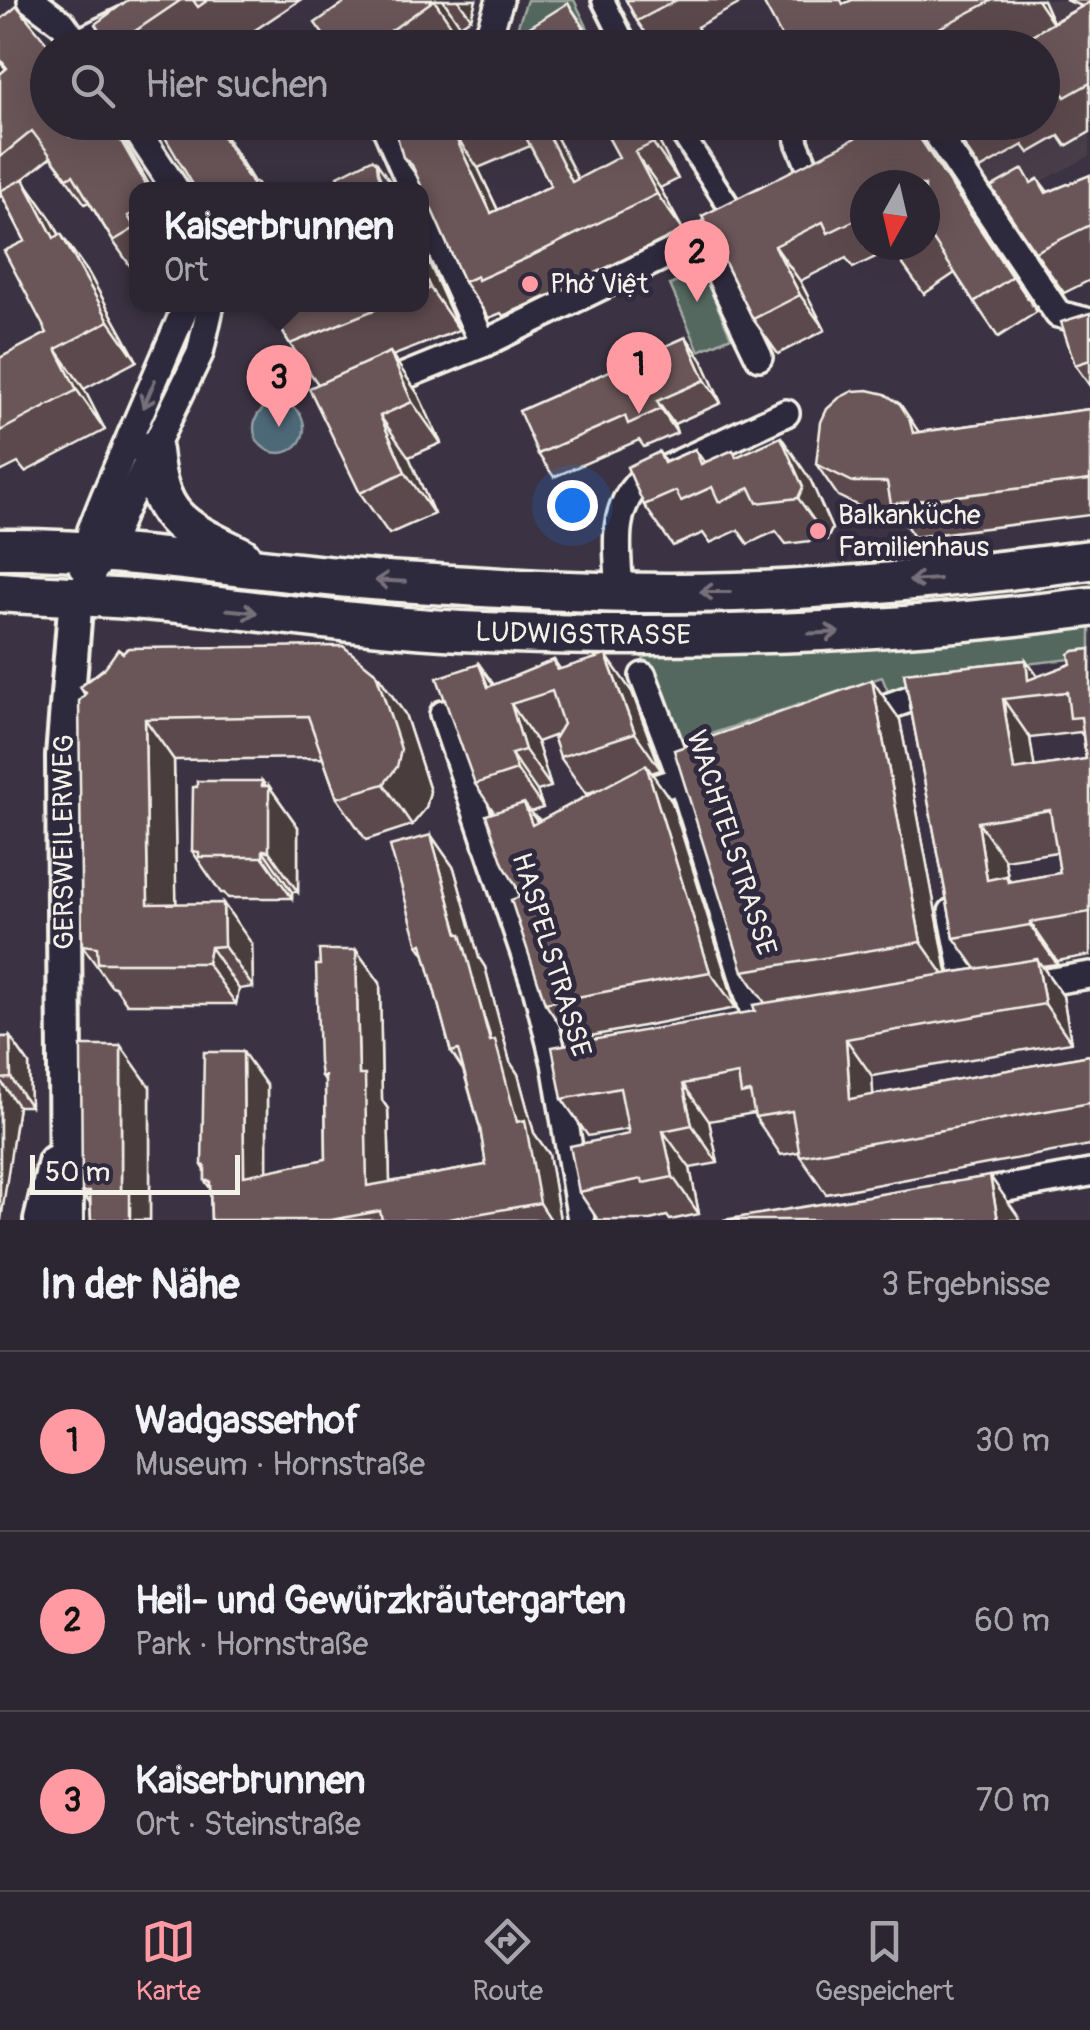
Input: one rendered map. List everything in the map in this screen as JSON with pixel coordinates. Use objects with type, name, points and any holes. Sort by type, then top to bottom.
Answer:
[{"type":"main road","points":[[152,452],[155,486],[166,509],[199,536],[266,570]]},
{"type":"main road","name":"LUDWIGSTRASSE","points":[[0,549],[97,551],[366,580],[620,593],[812,589],[1090,560]]},
{"type":"main road","name":"LUDWIGSTRASSE","points":[[0,592],[458,631],[622,635],[854,631],[958,624],[1090,607]]},
{"type":"street","points":[[32,0],[68,30]]},
{"type":"street","points":[[108,30],[165,0]]},
{"type":"street","points":[[490,30],[500,0]]},
{"type":"street","points":[[603,0],[618,30]]},
{"type":"street","points":[[143,140],[171,182]]},
{"type":"street","points":[[391,140],[409,182]]},
{"type":"street","points":[[346,399],[482,344],[745,216],[688,140]]},
{"type":"street","points":[[797,140],[813,180]]},
{"type":"street","points":[[860,156],[891,140]]},
{"type":"street","points":[[938,140],[1058,314],[1090,322]]},
{"type":"street","points":[[429,224],[482,344]]},
{"type":"street","points":[[702,238],[759,356]]},
{"type":"street","points":[[97,551],[105,494],[184,312]]},
{"type":"street","points":[[97,551],[152,452],[200,353],[209,312]]},
{"type":"street","points":[[620,593],[617,528],[620,506],[631,490],[640,481],[786,413]]},
{"type":"street","name":"GERSWEILERWEG","points":[[66,1220],[64,756],[76,596],[97,551]]},
{"type":"street","name":"WACHTELSTRASSE","points":[[643,676],[682,780],[758,1029]]},
{"type":"street","points":[[845,722],[958,693]]},
{"type":"street","name":"HASPELSTRASSE","points":[[442,714],[563,1061],[581,1220]]},
{"type":"street","points":[[601,806],[732,762]]},
{"type":"street","points":[[486,843],[551,822]]},
{"type":"street","points":[[947,886],[968,995]]},
{"type":"street","points":[[938,1000],[1090,975]]},
{"type":"street","points":[[725,1034],[789,1024]]},
{"type":"street","name":"GERSWEILERWEG","points":[[41,1220],[64,1134]]},
{"type":"street","points":[[939,1200],[1090,1173]]},
{"type":"shaded area","points":[[921,0],[1090,0],[1090,156],[990,208],[950,140],[1060,140],[1060,30],[997,30]]},
{"type":"green space","points":[[527,0],[574,0],[589,30],[516,30]]},
{"type":"green space","points":[[702,271],[731,337],[699,351],[670,285]]},
{"type":"green space","points":[[1090,622],[1090,657],[923,675],[923,686],[889,694],[882,677],[693,740],[698,761],[680,767],[652,673],[637,652]]},
{"type":"water","points":[[279,403],[297,410],[304,428],[297,446],[279,453],[261,446],[254,428],[261,410]]},
{"type":"building","points":[[128,0],[181,0],[137,30],[99,30],[95,24]]},
{"type":"building","points":[[348,0],[434,0],[392,30],[320,30],[315,23]]},
{"type":"building","points":[[626,0],[677,0],[637,21]]},
{"type":"building","points":[[762,0],[841,0],[843,4],[852,0],[993,0],[935,30],[778,30]]},
{"type":"building","points":[[1090,2],[1090,83],[1065,97],[1060,91],[1060,30],[1041,30]]},
{"type":"building","points":[[568,3],[585,30],[525,30]]},
{"type":"building","points":[[17,6],[36,30],[30,30],[30,133],[0,157],[0,74],[7,68],[0,59],[0,20]]},
{"type":"building","points":[[39,140],[120,140],[144,182],[129,182],[129,232],[113,241],[73,175],[67,178]]},
{"type":"building","points":[[167,140],[225,140],[251,182],[191,182]]},
{"type":"building","points":[[398,140],[457,140],[491,213],[551,186],[527,140],[551,140],[572,182],[619,157],[610,140],[652,140],[653,143],[635,152],[657,194],[529,257],[478,280],[477,276],[464,282],[429,203],[429,182],[420,182],[412,165],[403,157]]},
{"type":"building","points":[[851,140],[921,140],[1012,277],[974,302],[940,250],[940,170],[850,170],[850,222],[828,233],[823,222],[775,246],[800,295],[753,319],[702,216]]},
{"type":"building","points":[[372,159],[377,163],[382,182],[341,182],[338,176]]},
{"type":"building","points":[[1023,169],[1031,183],[1038,179],[1046,193],[1090,175],[1090,225],[1035,252],[991,187]]},
{"type":"building","points":[[23,179],[54,238],[61,234],[109,321],[56,349],[77,390],[0,431],[0,358],[47,333],[4,251],[25,241],[0,191]]},
{"type":"building","points":[[271,312],[369,312],[290,344]]},
{"type":"building","points":[[1090,313],[1090,360],[1075,365],[1061,322]]},
{"type":"building","points":[[686,337],[705,380],[657,401],[661,409],[628,424],[625,416],[538,454],[519,411]]},
{"type":"building","points":[[390,352],[412,402],[380,416],[405,472],[360,493],[309,388]]},
{"type":"building","points":[[853,391],[885,394],[900,404],[913,433],[1090,409],[1090,480],[891,504],[887,482],[853,482],[816,464],[821,422],[827,409]]},
{"type":"building","points":[[781,437],[803,487],[798,498],[757,503],[750,488],[719,502],[712,487],[681,501],[676,491],[644,505],[627,467],[659,452],[664,463],[695,449],[701,464],[733,450],[736,457]]},
{"type":"building","points":[[343,646],[376,673],[401,749],[397,767],[384,784],[337,798],[308,716],[145,719],[148,904],[223,903],[224,946],[210,947],[207,963],[98,963],[97,947],[82,945],[79,701],[86,693],[80,687],[104,669],[118,649],[123,653],[128,648]]},
{"type":"building","points":[[1090,649],[1090,912],[954,938],[904,673],[1026,660],[1028,680],[1071,664],[1069,654]],"holes":[[[1067,692],[1070,718],[1081,717],[1086,759],[1014,770],[1003,699]],[[1050,810],[1060,873],[1008,882],[1006,876],[987,880],[978,822]]]},
{"type":"building","points":[[606,655],[635,733],[560,757],[554,739],[563,724],[552,691],[511,704],[525,750],[511,754],[517,770],[475,784],[437,678],[479,664],[488,687],[554,660],[557,670]]},
{"type":"building","points":[[872,680],[921,942],[743,971],[674,750]]},
{"type":"building","points":[[646,765],[710,972],[545,1003],[511,900],[522,896],[503,864],[486,815],[524,803],[532,825]]},
{"type":"building","points":[[197,781],[262,781],[262,786],[269,786],[269,851],[263,850],[263,857],[199,857],[199,852],[192,851],[193,787],[197,787]]},
{"type":"building","points":[[431,835],[490,1041],[495,1040],[517,1122],[525,1120],[540,1203],[443,1220],[382,1220],[380,1211],[331,1220],[211,1220],[210,1181],[205,1181],[202,1165],[204,1052],[243,1052],[244,1176],[326,1159],[325,1076],[321,1076],[319,1062],[319,950],[356,950],[359,1075],[365,1075],[367,1186],[486,1165],[458,1050],[451,1052],[390,846]]},
{"type":"building","points":[[1037,959],[1045,1004],[846,1039],[850,1099],[1090,1055],[1090,1103],[800,1156],[792,1111],[755,1117],[750,1092],[741,1094],[738,1074],[683,1084],[692,1125],[663,1131],[673,1177],[579,1192],[570,1146],[629,1134],[620,1088],[562,1099],[552,1047],[755,1011],[753,1005]]},
{"type":"building","points":[[0,1037],[10,1037],[11,1078],[0,1079]]},
{"type":"building","points":[[81,1046],[121,1046],[121,1192],[130,1192],[130,1220],[91,1220],[90,1192],[82,1192]]},
{"type":"building","points":[[990,1176],[998,1220],[723,1220]]},
{"type":"place","name":"Phở Việt","points":[[530,284]]},
{"type":"place","name":"Heil- und Gewürzkräutergarten","points":[[697,302]]},
{"type":"place","name":"Wadgasserhof","points":[[639,414]]},
{"type":"place","name":"Kaiserbrunnen","points":[[279,427]]},
{"type":"place","name":"Balkanküche Familienhaus","points":[[818,531]]}]
